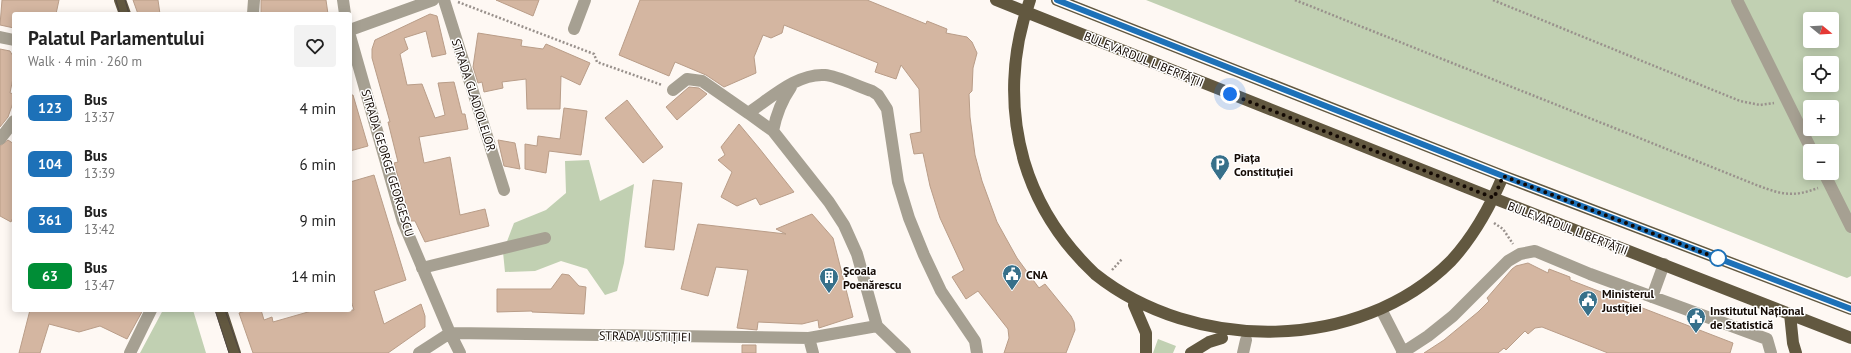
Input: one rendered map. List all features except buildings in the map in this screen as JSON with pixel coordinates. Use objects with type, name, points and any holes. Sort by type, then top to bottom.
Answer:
[{"type":"main road","points":[[120,0],[124,12]]},
{"type":"main road","name":"BULEVARDUL LIBERTĂȚII","points":[[996,0],[1851,338]]},
{"type":"main road","points":[[1030,0],[1018,43],[1014,88],[1017,130],[1028,172],[1047,215],[1066,243],[1080,260],[1102,281],[1134,305],[1176,325],[1222,338],[1288,341],[1310,338],[1334,332],[1383,313],[1406,299],[1437,274],[1463,246],[1484,216],[1494,198],[1503,176]]},
{"type":"main road","name":"BULEVARDUL LIBERTĂȚII","points":[[1057,0],[1503,176],[1851,309]]},
{"type":"main road","points":[[1835,303],[1851,301]]},
{"type":"main road","points":[[1134,305],[1146,333],[1146,353]]},
{"type":"main road","points":[[222,312],[235,353]]},
{"type":"main road","points":[[1790,314],[1793,343],[1796,353]]},
{"type":"main road","points":[[1191,353],[1209,342],[1222,338]]},
{"type":"street","points":[[253,12],[254,0]]},
{"type":"street","points":[[343,0],[345,12]]},
{"type":"street","points":[[352,29],[433,0]]},
{"type":"street","name":"STRADA GLADIOLELOR","points":[[444,0],[504,190]]},
{"type":"street","points":[[574,29],[585,0]]},
{"type":"street","points":[[1737,0],[1809,144]]},
{"type":"street","points":[[0,38],[12,40]]},
{"type":"street","name":"STRADA GEORGE GEORGESCU","points":[[352,43],[403,222],[460,353]]},
{"type":"street","points":[[748,113],[793,84],[810,76],[827,75],[872,91],[884,103],[898,182],[909,218],[924,256],[941,291],[975,341],[977,353]]},
{"type":"street","points":[[674,90],[687,79],[702,80],[773,131],[829,202],[844,224],[857,254],[877,326],[906,353]]},
{"type":"street","points":[[773,131],[776,117],[784,97],[793,84]]},
{"type":"street","points":[[0,139],[12,124]]},
{"type":"street","points":[[1827,180],[1851,227]]},
{"type":"street","points":[[422,268],[546,238]]},
{"type":"street","points":[[1383,313],[1403,353],[1428,336],[1453,316],[1508,261],[1520,254],[1535,251],[1652,297],[1767,339],[1771,353]]},
{"type":"street","points":[[1652,297],[1664,264]]},
{"type":"street","points":[[130,353],[150,312]]},
{"type":"street","name":"STRADA JUSTIȚIEI","points":[[450,333],[809,338],[877,326]]},
{"type":"street","points":[[419,353],[450,333]]},
{"type":"street","points":[[809,338],[813,353]]},
{"type":"street","points":[[1243,353],[1246,340]]},
{"type":"path","points":[[452,0],[594,54],[597,62],[674,90]]},
{"type":"path","points":[[1295,0],[1778,193],[1802,194],[1823,180]]},
{"type":"path","points":[[1492,0],[1740,101],[1760,105],[1770,104],[1786,98]]},
{"type":"path","points":[[1484,216],[1503,229],[1520,254]]},
{"type":"green space","points":[[1146,0],[1851,0],[1851,276],[1847,278]]},
{"type":"green space","points":[[589,160],[600,201],[634,184],[624,263],[617,291],[605,295],[587,269],[561,261],[535,271],[505,272],[503,252],[514,223],[546,210],[566,193],[565,161]]},
{"type":"green space","points":[[162,312],[194,312],[206,353],[140,353]]},
{"type":"green space","points":[[1158,339],[1176,346],[1173,353],[1153,353]]},
{"type":"tram line","points":[[116,0],[119,12]]},
{"type":"tram line","points":[[125,0],[128,12]]},
{"type":"tram line","points":[[216,312],[229,353]]},
{"type":"tram line","points":[[226,312],[240,353]]},
{"type":"bus line","name":"123","points":[[1057,0],[1503,176],[1851,309]]},
{"type":"place","name":"Piața Constituției","points":[[1220,181]]},
{"type":"place","name":"CNA","points":[[1012,291]]},
{"type":"place","name":"Şcoala Poenărescu","points":[[829,294]]},
{"type":"place","name":"Ministerul Justiției","points":[[1588,317]]},
{"type":"place","name":"Institutul Național de Statistică","points":[[1696,334]]},
{"type":"route","points":[[1230,94],[1494,198],[1503,176],[1725,261],[1718,258]]}]
